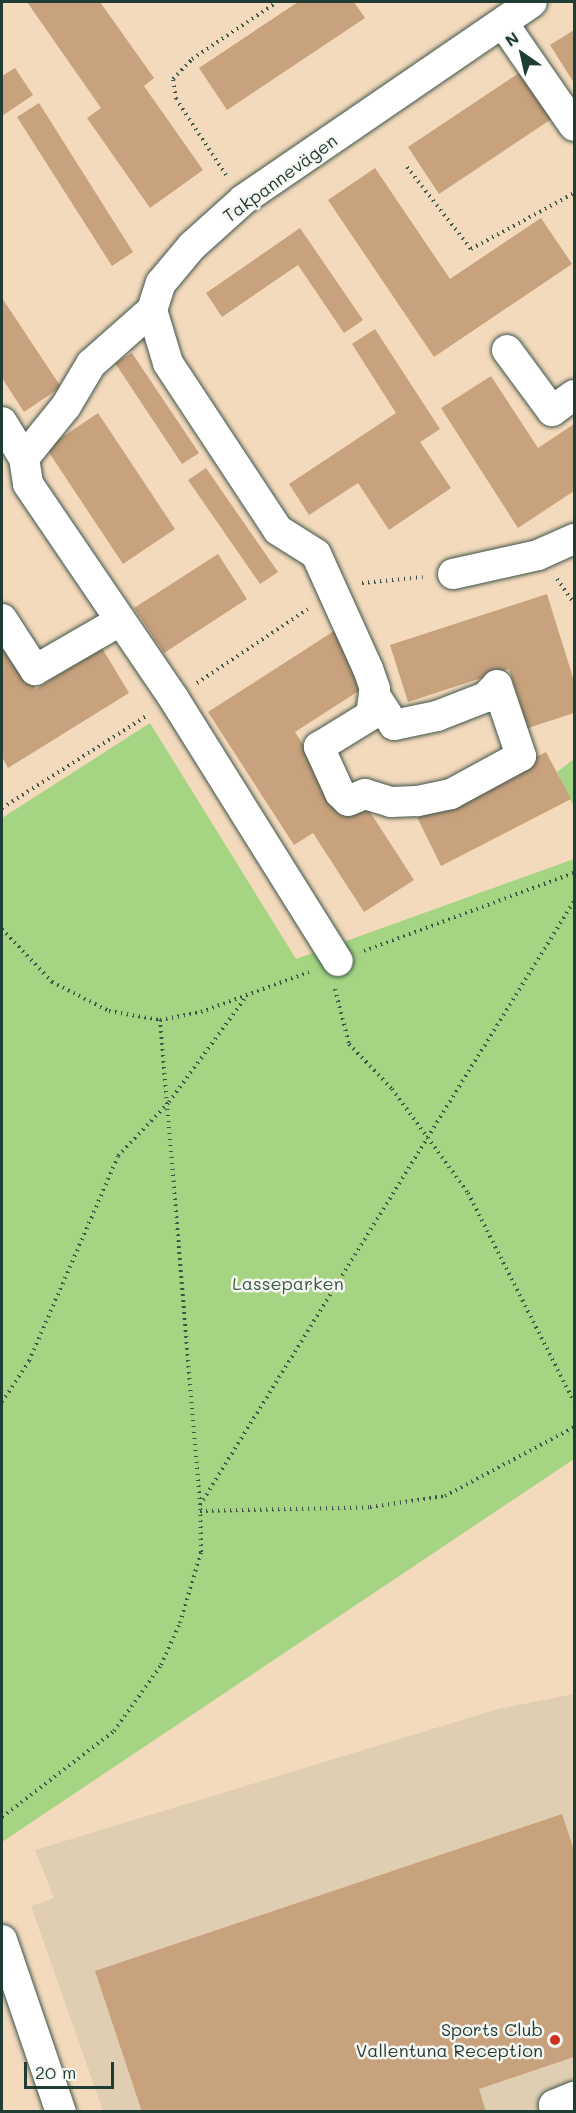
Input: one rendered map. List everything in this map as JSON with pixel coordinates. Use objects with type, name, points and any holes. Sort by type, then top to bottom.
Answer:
[{"type":"street","name":"Takpannevägen","points":[[152,310],[161,283],[192,246],[243,200],[532,2]]},
{"type":"street","points":[[503,23],[574,126]]},
{"type":"street","points":[[24,458],[66,406],[91,364],[152,310],[168,363],[278,530],[316,554],[368,669],[374,694],[394,724],[437,716],[486,697],[497,685],[521,756],[451,794],[391,802],[365,794],[348,801],[326,769],[319,747],[371,715],[374,694]]},
{"type":"street","points":[[507,350],[552,411],[574,395]]},
{"type":"street","points":[[2,422],[24,458],[28,484],[174,699],[333,962]]},
{"type":"street","points":[[453,574],[538,555],[574,539]]},
{"type":"street","points":[[2,619],[35,670],[120,621]]},
{"type":"street","points":[[2,1940],[61,2112]]},
{"type":"street","points":[[556,2112],[554,2105],[574,2097]]},
{"type":"path","points":[[243,200],[176,99],[173,79],[192,59],[277,2]]},
{"type":"path","points":[[407,167],[471,249],[574,193]]},
{"type":"path","points":[[356,584],[453,574]]},
{"type":"path","points":[[2,808],[174,699],[316,604]]},
{"type":"path","points":[[2,928],[52,982],[109,1011],[160,1020],[246,996],[574,873]]},
{"type":"path","points":[[200,1505],[574,902]]},
{"type":"path","points":[[333,962],[349,1044],[392,1089],[429,1136],[468,1193],[574,1402]]},
{"type":"path","points":[[2,1402],[29,1361],[118,1156],[169,1102],[246,996]]},
{"type":"path","points":[[2,1816],[114,1731],[160,1665],[180,1623],[201,1552],[200,1505],[169,1102],[160,1020]]},
{"type":"path","points":[[200,1511],[369,1507],[445,1496],[574,1427]]},
{"type":"shaded area","points":[[574,1694],[574,2111],[103,2111],[31,1906],[54,1898],[35,1850],[498,1709]]},
{"type":"green space","name":"Lasseparken","points":[[150,723],[296,959],[574,859],[574,1459],[2,1842],[2,818]]},
{"type":"green space","points":[[574,759],[574,807],[557,772]]},
{"type":"building","points":[[27,2],[100,2],[154,78],[144,86],[203,170],[150,208],[87,118],[101,108]]},
{"type":"building","points":[[298,2],[354,2],[365,18],[227,110],[199,68]]},
{"type":"building","points":[[574,30],[574,83],[550,45]]},
{"type":"building","points":[[15,68],[33,95],[2,116],[2,76]]},
{"type":"building","points":[[525,69],[556,116],[439,194],[408,147]]},
{"type":"building","points":[[39,103],[133,252],[112,266],[17,117]]},
{"type":"building","points":[[375,168],[450,279],[541,218],[572,264],[434,357],[328,200]]},
{"type":"building","points":[[300,228],[363,320],[344,333],[298,265],[222,317],[206,293]]},
{"type":"building","points":[[2,298],[61,387],[24,412],[2,378]]},
{"type":"building","points":[[375,329],[440,429],[420,442],[451,488],[389,530],[358,483],[309,515],[289,484],[396,413],[352,344]]},
{"type":"building","points":[[132,353],[199,453],[182,464],[115,363]]},
{"type":"building","points":[[491,376],[538,448],[574,424],[574,491],[518,528],[441,408]]},
{"type":"building","points":[[98,413],[175,529],[123,564],[46,448]]},
{"type":"building","points":[[206,468],[278,572],[260,584],[188,480]]},
{"type":"building","points":[[218,554],[247,599],[164,653],[134,608]]},
{"type":"building","points":[[547,594],[574,681],[574,713],[528,728],[509,669],[408,702],[390,645]]},
{"type":"building","points":[[334,631],[368,685],[295,732],[345,809],[361,798],[414,880],[364,912],[313,833],[294,845],[208,712]]},
{"type":"building","points":[[2,632],[36,689],[102,648],[129,693],[8,768],[2,757]]},
{"type":"building","points":[[546,752],[571,799],[441,866],[417,817]]},
{"type":"building","points":[[562,1814],[574,1850],[574,2057],[479,2089],[486,2112],[142,2112],[95,1971]]},
{"type":"place","name":"Sports Club Vallentuna Reception","points":[[555,2040]]}]
